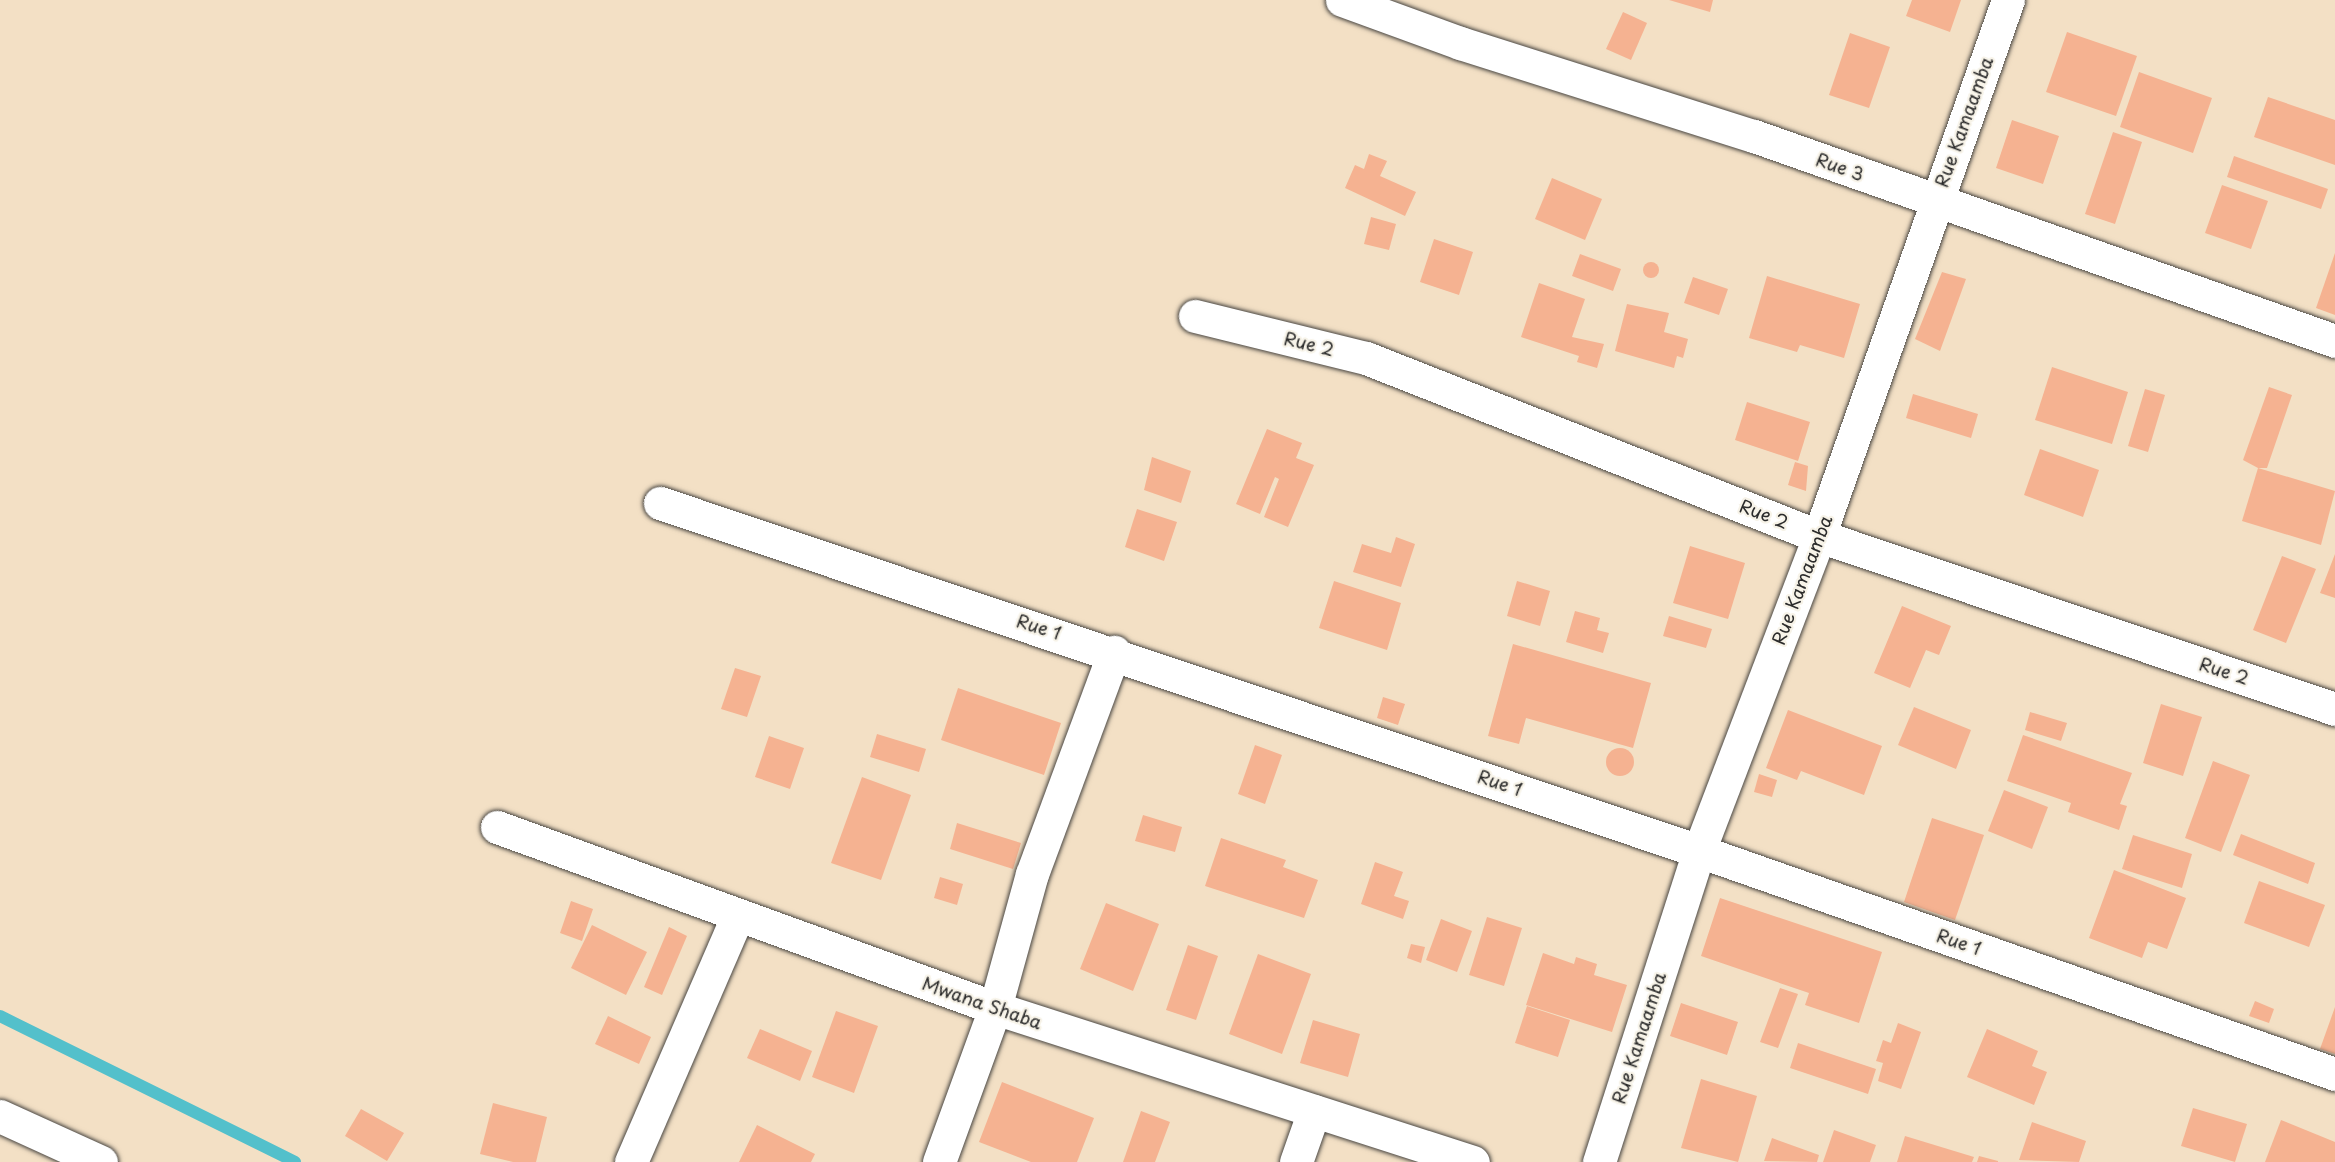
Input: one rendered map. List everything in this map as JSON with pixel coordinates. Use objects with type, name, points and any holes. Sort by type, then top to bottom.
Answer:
[{"type":"street","name":"Rue 3","points":[[1342,0],[1460,43],[1754,136],[2335,341]]},
{"type":"street","name":"Rue Kamaamba","points":[[1599,1162],[1699,851],[1819,536],[2008,0]]},
{"type":"street","name":"Rue 2","points":[[1195,316],[1366,358],[1819,536],[2335,709]]},
{"type":"street","name":"Rue 1","points":[[660,503],[1114,652],[1699,851],[2335,1074]]},
{"type":"street","points":[[939,1162],[995,1008],[1032,874],[1114,652]]},
{"type":"street","name":"Mwana Shaba","points":[[497,827],[995,1008],[1473,1162]]},
{"type":"street","points":[[631,1162],[738,915]]},
{"type":"street","points":[[1296,1162],[1314,1111]]},
{"type":"street","points":[[0,1116],[101,1162]]},
{"type":"building","points":[[1669,0],[1713,0],[1710,12]]},
{"type":"building","points":[[1912,0],[1961,0],[1950,32],[1906,16]]},
{"type":"building","points":[[1623,12],[1647,23],[1631,60],[1606,49]]},
{"type":"building","points":[[2067,32],[2137,56],[2116,116],[2046,92]]},
{"type":"building","points":[[1850,33],[1890,47],[1869,108],[1829,95]]},
{"type":"building","points":[[2139,72],[2212,98],[2193,153],[2120,127]]},
{"type":"building","points":[[2268,97],[2335,120],[2335,165],[2254,137]]},
{"type":"building","points":[[2012,120],[2059,136],[2043,184],[1996,168]]},
{"type":"building","points":[[2113,132],[2142,142],[2115,224],[2085,214]]},
{"type":"building","points":[[1369,154],[1387,161],[1380,176],[1416,192],[1405,216],[1345,188],[1355,165],[1364,169]]},
{"type":"building","points":[[2234,156],[2328,189],[2321,209],[2227,177]]},
{"type":"building","points":[[1552,178],[1602,199],[1585,240],[1535,219]]},
{"type":"building","points":[[2222,185],[2268,201],[2251,249],[2205,233]]},
{"type":"building","points":[[1371,217],[1396,224],[1389,250],[1364,244]]},
{"type":"building","points":[[1434,239],[1473,252],[1459,295],[1420,282]]},
{"type":"building","points":[[2335,253],[2335,315],[2316,308]]},
{"type":"building","points":[[1580,254],[1621,269],[1613,291],[1572,276]]},
{"type":"building","points":[[1651,262],[1659,270],[1651,278],[1643,270]]},
{"type":"building","points":[[1942,272],[1966,279],[1940,351],[1915,339]]},
{"type":"building","points":[[1767,276],[1860,304],[1844,358],[1800,345],[1797,352],[1749,338]]},
{"type":"building","points":[[1693,277],[1728,289],[1719,315],[1684,303]]},
{"type":"building","points":[[1539,283],[1585,299],[1572,337],[1604,344],[1597,368],[1577,362],[1579,356],[1521,337]]},
{"type":"building","points":[[1627,304],[1669,313],[1664,332],[1688,339],[1683,358],[1677,356],[1674,368],[1615,351]]},
{"type":"building","points":[[2052,367],[2128,392],[2112,444],[2035,420]]},
{"type":"building","points":[[2269,387],[2292,395],[2267,468],[2258,468],[2243,460]]},
{"type":"building","points":[[2145,389],[2165,395],[2148,452],[2128,446]]},
{"type":"building","points":[[1913,394],[1978,414],[1971,438],[1906,418]]},
{"type":"building","points":[[1747,402],[1810,422],[1798,461],[1735,440]]},
{"type":"building","points":[[1267,429],[1302,443],[1296,458],[1314,465],[1288,527],[1264,517],[1279,479],[1275,477],[1260,514],[1236,504]]},
{"type":"building","points":[[2040,449],[2099,470],[2083,517],[2024,495]]},
{"type":"building","points":[[1152,457],[1191,471],[1181,503],[1144,490]]},
{"type":"building","points":[[1795,462],[1808,466],[1806,491],[1788,485]]},
{"type":"building","points":[[2258,468],[2335,491],[2321,545],[2242,521]]},
{"type":"building","points":[[1137,509],[1177,522],[1164,561],[1125,547]]},
{"type":"building","points":[[1396,537],[1415,544],[1401,587],[1353,572],[1362,544],[1391,553]]},
{"type":"building","points":[[1690,546],[1745,563],[1728,619],[1673,603]]},
{"type":"building","points":[[2335,554],[2335,598],[2320,593]]},
{"type":"building","points":[[2282,556],[2316,569],[2286,643],[2253,630]]},
{"type":"building","points":[[1334,581],[1401,603],[1387,650],[1319,628]]},
{"type":"building","points":[[1517,581],[1550,591],[1540,626],[1507,616]]},
{"type":"building","points":[[1902,606],[1951,626],[1939,655],[1926,650],[1910,688],[1874,673]]},
{"type":"building","points":[[1575,611],[1600,618],[1597,630],[1609,633],[1603,653],[1566,642]]},
{"type":"building","points":[[1669,616],[1712,629],[1706,648],[1663,636]]},
{"type":"building","points":[[1513,644],[1651,683],[1633,748],[1526,718],[1519,744],[1488,736]]},
{"type":"building","points":[[735,668],[761,676],[747,717],[721,709]]},
{"type":"building","points":[[958,688],[1061,723],[1044,775],[941,740]]},
{"type":"building","points":[[1383,697],[1405,704],[1398,725],[1377,718]]},
{"type":"building","points":[[2161,704],[2202,717],[2183,776],[2143,763]]},
{"type":"building","points":[[1914,707],[1971,730],[1956,769],[1898,745]]},
{"type":"building","points":[[1788,710],[1882,746],[1864,795],[1801,771],[1797,780],[1766,768]]},
{"type":"building","points":[[2030,712],[2067,723],[2061,741],[2025,730]]},
{"type":"building","points":[[877,734],[926,749],[919,772],[870,757]]},
{"type":"building","points":[[2023,735],[2132,773],[2120,804],[2127,806],[2119,830],[2068,812],[2071,803],[2007,781]]},
{"type":"building","points":[[769,736],[804,748],[790,789],[755,777]]},
{"type":"building","points":[[1255,745],[1282,755],[1265,804],[1238,794]]},
{"type":"building","points":[[1620,748],[1630,752],[1634,762],[1630,772],[1620,776],[1610,772],[1606,762],[1610,752]]},
{"type":"building","points":[[2213,761],[2250,775],[2221,852],[2185,838]]},
{"type":"building","points":[[1759,774],[1777,780],[1772,797],[1754,792]]},
{"type":"building","points":[[862,777],[911,795],[881,880],[831,863]]},
{"type":"building","points":[[2004,790],[2048,807],[2032,849],[1988,831]]},
{"type":"building","points":[[1143,815],[1182,827],[1175,852],[1135,841]]},
{"type":"building","points":[[1932,818],[1984,835],[1955,920],[1904,902]]},
{"type":"building","points":[[957,823],[1021,843],[1013,869],[950,849]]},
{"type":"building","points":[[2241,834],[2315,863],[2308,884],[2233,855]]},
{"type":"building","points":[[2133,835],[2192,854],[2182,888],[2122,869]]},
{"type":"building","points":[[1221,838],[1286,860],[1283,867],[1318,880],[1304,918],[1205,886]]},
{"type":"building","points":[[1375,862],[1403,872],[1394,896],[1409,901],[1403,919],[1361,904]]},
{"type":"building","points":[[2114,870],[2186,898],[2167,949],[2148,942],[2142,958],[2089,938]]},
{"type":"building","points":[[940,877],[963,884],[957,905],[934,898]]},
{"type":"building","points":[[2259,881],[2325,905],[2309,947],[2244,923]]},
{"type":"building","points":[[1720,898],[1882,952],[1859,1023],[1805,1005],[1809,993],[1701,956]]},
{"type":"building","points":[[571,901],[593,909],[582,941],[560,933]]},
{"type":"building","points":[[1106,903],[1159,924],[1133,991],[1080,969]]},
{"type":"building","points":[[1487,917],[1522,928],[1504,986],[1469,975]]},
{"type":"building","points":[[1441,919],[1472,931],[1457,972],[1426,960]]},
{"type":"building","points":[[592,925],[647,952],[626,995],[571,968]]},
{"type":"building","points":[[669,927],[687,936],[662,995],[644,987]]},
{"type":"building","points":[[1411,944],[1425,947],[1421,963],[1407,958]]},
{"type":"building","points":[[1188,945],[1218,956],[1196,1020],[1166,1010]]},
{"type":"building","points":[[1543,953],[1574,964],[1576,957],[1597,964],[1594,975],[1627,985],[1612,1032],[1526,1005]]},
{"type":"building","points":[[1258,954],[1311,974],[1282,1054],[1229,1034]]},
{"type":"building","points":[[1780,988],[1798,994],[1778,1048],[1760,1042]]},
{"type":"building","points":[[2255,1001],[2274,1009],[2269,1023],[2249,1016]]},
{"type":"building","points":[[1681,1003],[1738,1022],[1727,1055],[1670,1036]]},
{"type":"building","points":[[1527,1006],[1570,1020],[1558,1057],[1515,1043]]},
{"type":"building","points":[[2335,1007],[2335,1054],[2320,1049]]},
{"type":"building","points":[[836,1011],[878,1026],[854,1093],[812,1077]]},
{"type":"building","points":[[608,1016],[651,1037],[639,1064],[595,1044]]},
{"type":"building","points":[[1313,1020],[1360,1034],[1348,1077],[1300,1063]]},
{"type":"building","points":[[1898,1023],[1921,1032],[1901,1089],[1878,1081],[1883,1063],[1876,1061],[1883,1040],[1891,1043]]},
{"type":"building","points":[[760,1029],[812,1051],[800,1081],[747,1058]]},
{"type":"building","points":[[1987,1029],[2038,1051],[2032,1066],[2047,1072],[2034,1105],[1967,1077]]},
{"type":"building","points":[[1798,1043],[1876,1069],[1868,1094],[1790,1068]]},
{"type":"building","points":[[1701,1079],[1757,1096],[1738,1162],[1681,1148]]},
{"type":"building","points":[[1002,1082],[1094,1118],[1077,1162],[1031,1162],[979,1142]]},
{"type":"building","points":[[493,1103],[547,1117],[536,1162],[513,1162],[480,1154]]},
{"type":"building","points":[[2193,1108],[2247,1124],[2235,1162],[2181,1146]]},
{"type":"building","points":[[361,1109],[404,1133],[387,1161],[345,1136]]},
{"type":"building","points":[[1141,1111],[1170,1122],[1155,1162],[1123,1162]]},
{"type":"building","points":[[2281,1120],[2335,1142],[2335,1162],[2265,1162]]},
{"type":"building","points":[[2032,1122],[2086,1141],[2079,1162],[2019,1160]]},
{"type":"building","points":[[757,1125],[815,1154],[811,1162],[739,1162]]},
{"type":"building","points":[[1834,1130],[1876,1145],[1870,1162],[1823,1162]]},
{"type":"building","points":[[1905,1136],[1974,1157],[1972,1162],[1897,1162]]},
{"type":"building","points":[[1772,1138],[1819,1155],[1817,1162],[1764,1161]]},
{"type":"building","points":[[1979,1156],[1998,1161],[1998,1162],[1977,1162]]},
{"type":"waterway","points":[[0,1016],[295,1162]]}]
